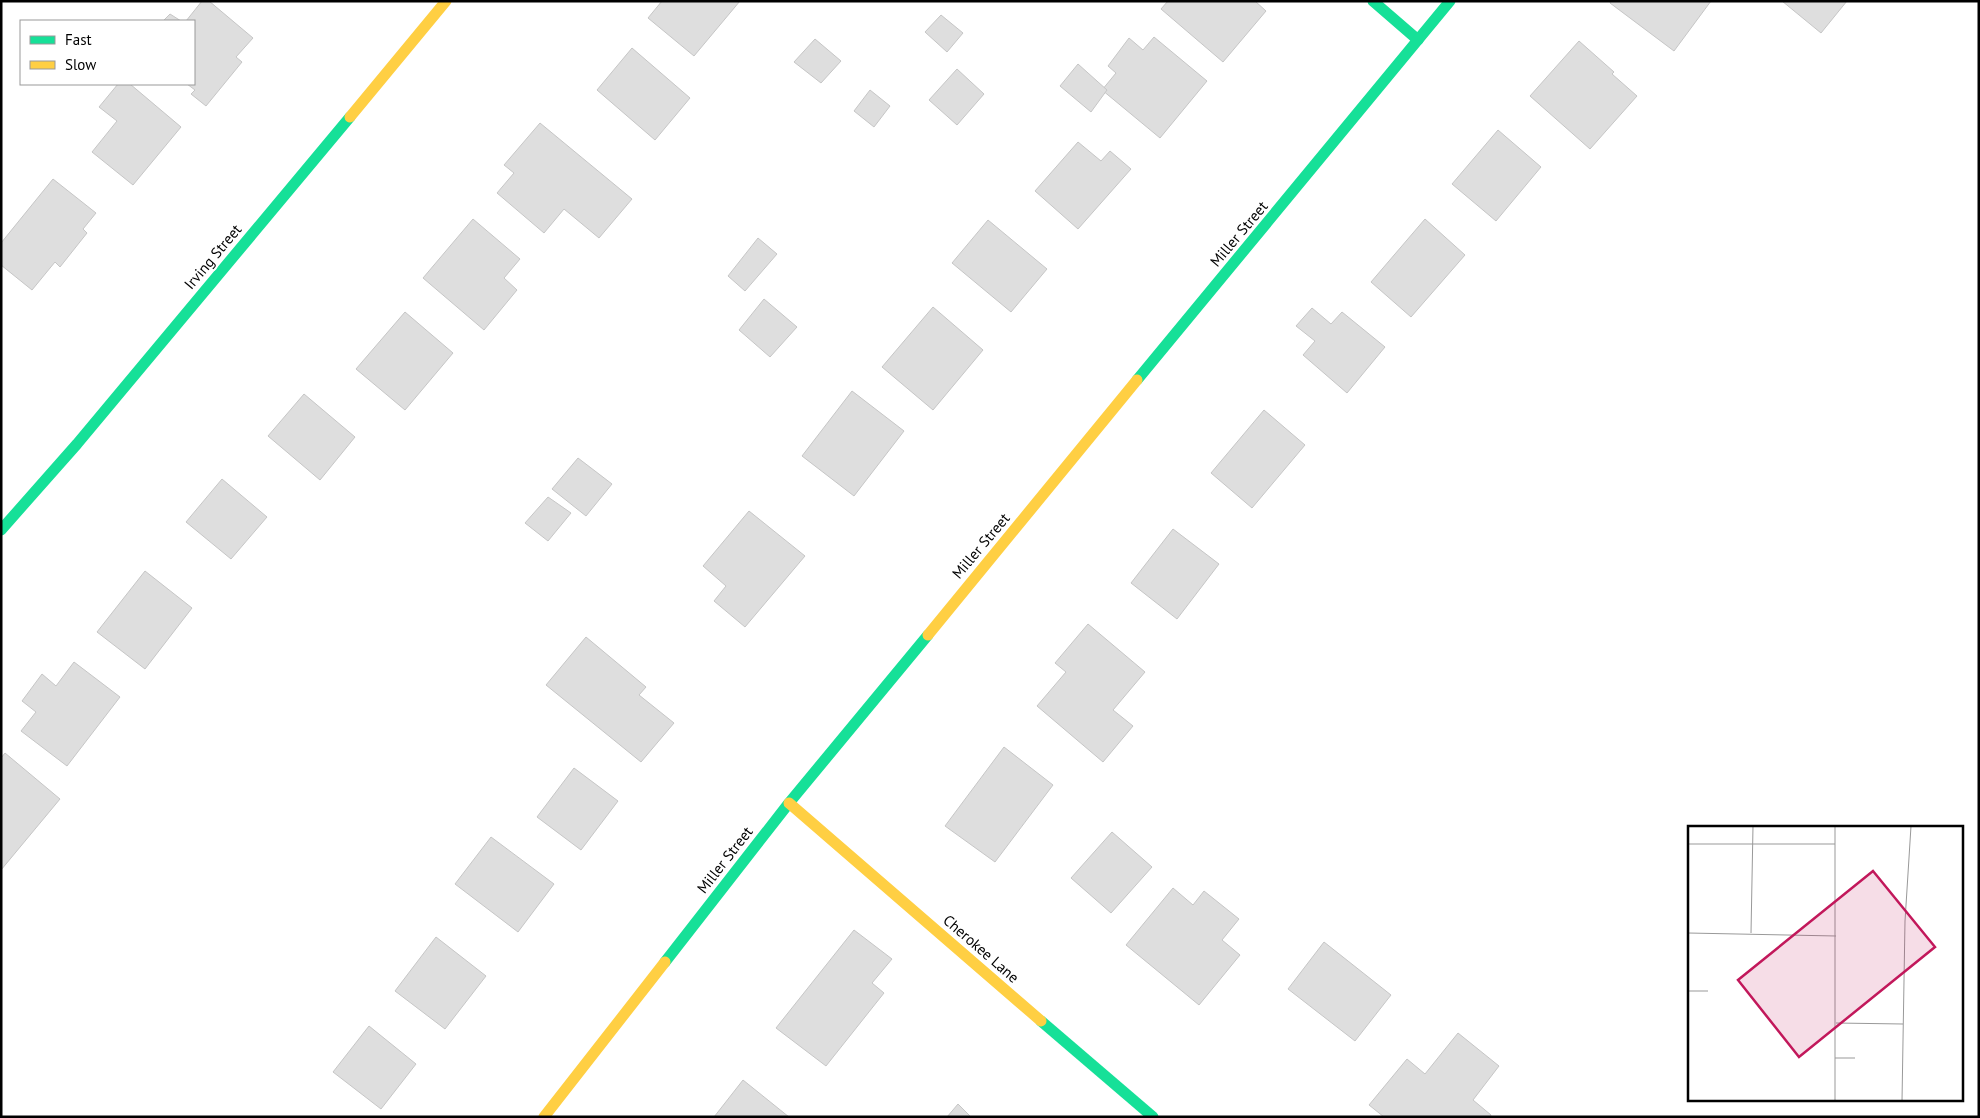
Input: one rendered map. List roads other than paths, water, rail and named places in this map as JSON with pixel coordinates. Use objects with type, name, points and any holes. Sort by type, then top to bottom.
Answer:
[{"type":"main road","name":"Irving Street","points":[[1,530],[77,444],[446,1]]},
{"type":"main road","points":[[1373,1],[1418,40]]},
{"type":"main road","name":"Miller Street","points":[[544,1117],[789,803],[1450,1]]},
{"type":"main road","name":"Cherokee Lane","points":[[789,803],[1153,1117]]}]
